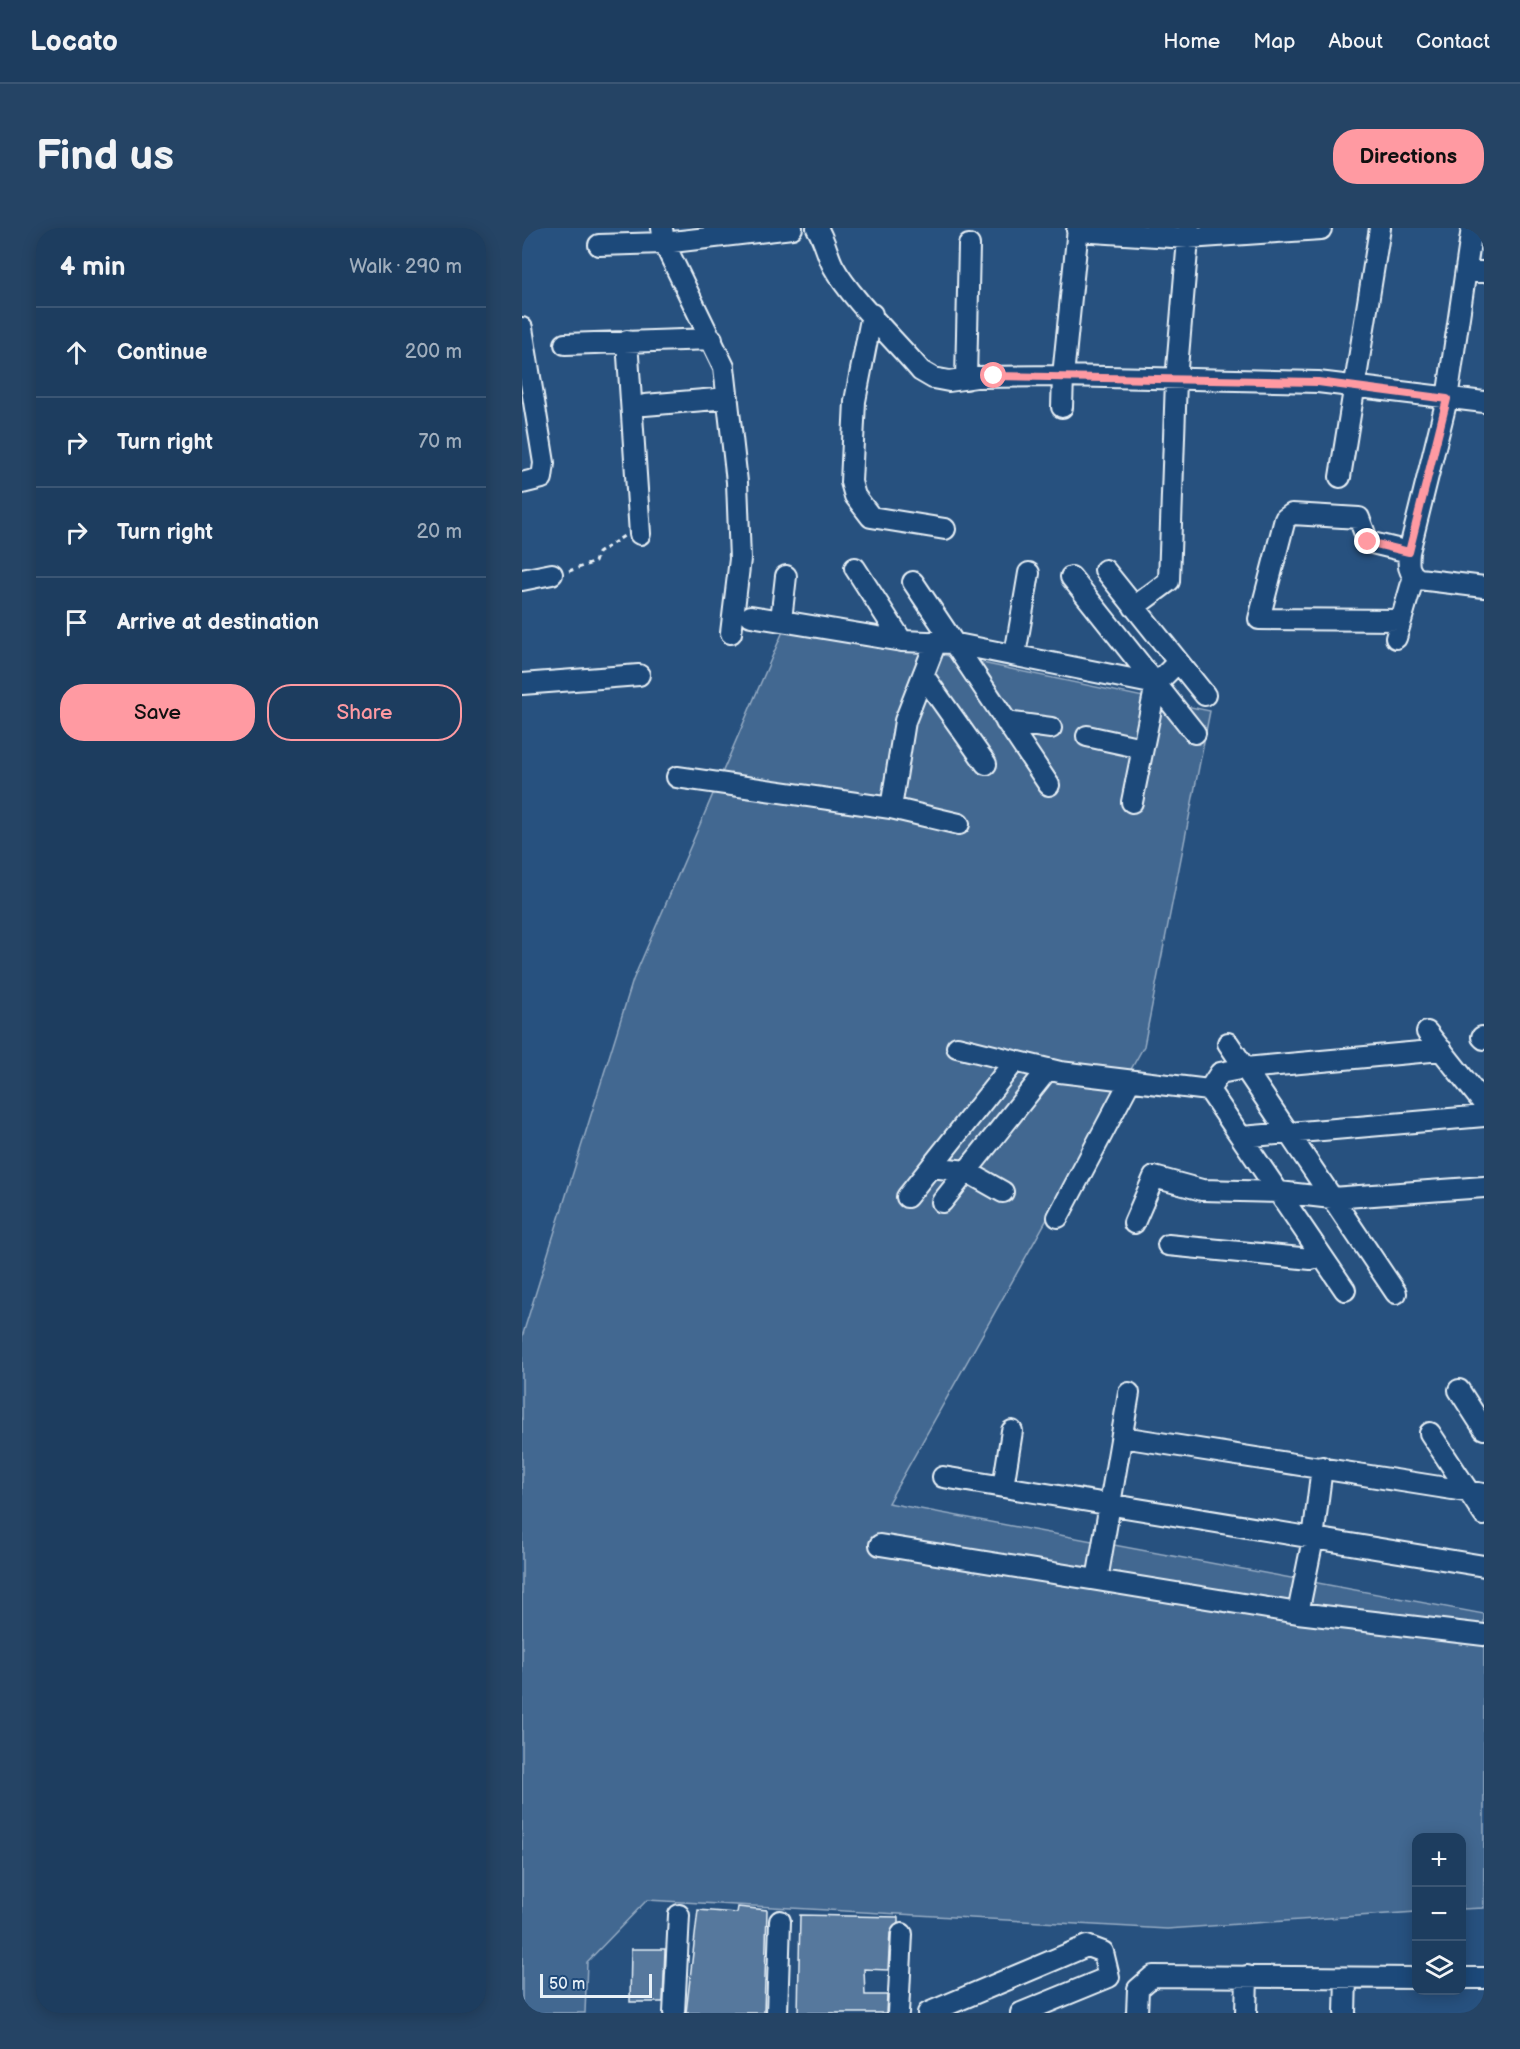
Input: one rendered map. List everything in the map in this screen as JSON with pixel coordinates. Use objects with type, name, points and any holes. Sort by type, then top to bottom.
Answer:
[{"type":"street","points":[[599,245],[663,235],[792,228]]},
{"type":"street","points":[[817,228],[826,242],[833,266],[921,371],[933,378],[949,381],[1063,376],[1318,382],[1484,402]]},
{"type":"street","points":[[1340,477],[1380,228]]},
{"type":"street","points":[[1409,552],[1368,542],[1359,518],[1292,514],[1285,519],[1258,619],[1399,629],[1414,576],[1408,565],[1409,552],[1447,399],[1475,272],[1472,228]]},
{"type":"street","points":[[1062,407],[1078,230],[1188,233],[1321,229]]},
{"type":"street","points":[[1134,607],[1169,581],[1176,380],[1188,233]]},
{"type":"street","points":[[663,235],[724,367],[737,482],[740,560],[730,633]]},
{"type":"street","points":[[966,379],[969,245]]},
{"type":"street","points":[[872,314],[855,401],[852,482],[855,496],[871,517],[945,530]]},
{"type":"street","points":[[522,328],[544,463],[542,478],[522,483]]},
{"type":"street","points":[[565,344],[712,339]]},
{"type":"street","points":[[627,341],[640,534]]},
{"type":"street","points":[[645,405],[728,398]]},
{"type":"street","points":[[855,568],[902,641]]},
{"type":"street","points":[[1105,570],[1205,695]]},
{"type":"street","points":[[1015,656],[1029,573]]},
{"type":"street","points":[[522,580],[552,574]]},
{"type":"street","points":[[781,621],[786,576]]},
{"type":"street","points":[[1414,576],[1484,587]]},
{"type":"street","points":[[1071,577],[1195,733]]},
{"type":"street","points":[[913,582],[944,642],[1006,722],[1049,785]]},
{"type":"street","points":[[751,616],[902,641],[944,642],[1156,684]]},
{"type":"street","points":[[891,808],[905,721],[923,675],[944,642]]},
{"type":"street","points":[[1132,802],[1156,684],[1178,662]]},
{"type":"street","points":[[522,684],[639,675]]},
{"type":"street","points":[[923,675],[986,764]]},
{"type":"street","points":[[1006,722],[1051,728]]},
{"type":"street","points":[[1087,736],[1142,748]]},
{"type":"street","points":[[677,777],[891,808],[959,824]]},
{"type":"street","points":[[1427,1032],[1484,1104]]},
{"type":"street","points":[[1228,1043],[1396,1293]]},
{"type":"street","points":[[957,1047],[1048,1069],[1209,1090],[1345,1290]]},
{"type":"street","points":[[1209,1090],[1220,1073],[1245,1068],[1442,1050]]},
{"type":"street","points":[[907,1197],[1015,1061]]},
{"type":"street","points":[[942,1202],[1048,1069]]},
{"type":"street","points":[[1058,1217],[1130,1081]]},
{"type":"street","points":[[1242,1137],[1484,1116]]},
{"type":"street","points":[[967,1122],[999,1130]]},
{"type":"street","points":[[931,1167],[966,1172],[1003,1192]]},
{"type":"street","points":[[1134,1223],[1154,1177],[1202,1190],[1279,1192],[1332,1198],[1484,1187]]},
{"type":"street","points":[[1168,1245],[1311,1259],[1321,1255]]},
{"type":"street","points":[[1459,1390],[1478,1408],[1484,1429]]},
{"type":"street","points":[[1097,1580],[1129,1393]]},
{"type":"street","points":[[1003,1487],[1012,1431]]},
{"type":"street","points":[[1430,1433],[1477,1493],[1484,1515]]},
{"type":"street","points":[[1122,1437],[1477,1493]]},
{"type":"street","points":[[1298,1613],[1313,1539],[1322,1467]]},
{"type":"street","points":[[943,1477],[1484,1566]]},
{"type":"street","points":[[880,1545],[1298,1613],[1484,1635]]},
{"type":"street","points":[[674,2013],[679,1915]]},
{"type":"street","points":[[777,2013],[780,1922]]},
{"type":"street","points":[[898,2013],[902,1934]]},
{"type":"street","points":[[928,2013],[1087,1946],[1102,1952],[1109,1977],[1021,2013]]},
{"type":"street","points":[[1137,2013],[1138,1989],[1153,1976],[1412,1978]]},
{"type":"street","points":[[1246,2013],[1247,1976]]},
{"type":"street","points":[[1345,2013],[1346,1978]]},
{"type":"street","points":[[1466,1978],[1484,1978]]},
{"type":"path","points":[[552,574],[584,567],[595,562],[598,553],[610,544],[626,535],[640,534]]},
{"type":"shaded area","points":[[787,622],[1210,711],[1144,1046],[888,1503],[1484,1614],[1484,1908],[1466,1909],[1466,1833],[1412,1833],[1412,1912],[1167,1929],[647,1900],[587,1962],[585,2013],[522,2013],[522,1337],[633,980]]},
{"type":"building","points":[[738,1907],[767,1910],[764,2013],[686,2013],[698,1910],[737,1913]]},
{"type":"building","points":[[800,1915],[898,1917],[898,1923],[890,1933],[888,1970],[864,1969],[865,1995],[887,1995],[886,2013],[798,2013]]},
{"type":"building","points":[[631,1949],[665,1949],[663,2002],[630,2002]]},
{"type":"route","points":[[994,376],[1318,382],[1447,399],[1409,552],[1368,542]]}]
